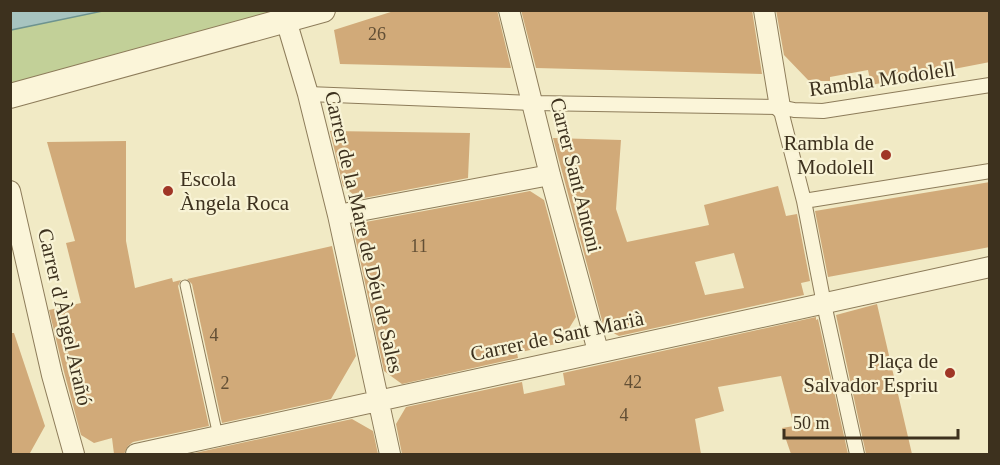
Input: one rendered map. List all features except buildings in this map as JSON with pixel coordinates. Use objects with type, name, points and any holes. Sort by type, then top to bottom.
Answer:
[{"type":"street","points":[[10,96],[285,16],[323,10]]},
{"type":"street","name":"Carrer Sant Antoni","points":[[509,10],[550,175],[598,351]]},
{"type":"street","points":[[764,10],[780,107],[804,201],[857,454]]},
{"type":"street","name":"Carrer de la Mare de Déu de Sales","points":[[285,16],[309,94],[390,454]]},
{"type":"street","name":"Rambla Modolell","points":[[309,94],[533,103],[780,107],[823,111],[990,85]]},
{"type":"street","points":[[804,201],[990,171]]},
{"type":"street","points":[[338,215],[550,175]]},
{"type":"street","name":"Carrer d'Àngel Arañó","points":[[10,191],[20,271],[74,454]]},
{"type":"street","name":"Carrer de Sant Marià","points":[[136,454],[990,267]]},
{"type":"lane","points":[[185,285],[218,436]]},
{"type":"green space","points":[[269,10],[271,16],[11,83],[11,11]]},
{"type":"water","points":[[11,10],[103,10],[103,11],[11,30]]},
{"type":"place","name":"Rambla de Modolell","points":[[886,155]]},
{"type":"place","name":"Escola Àngela Roca","points":[[168,191]]},
{"type":"place","name":"Plaça de Salvador Espriu","points":[[950,373]]}]
